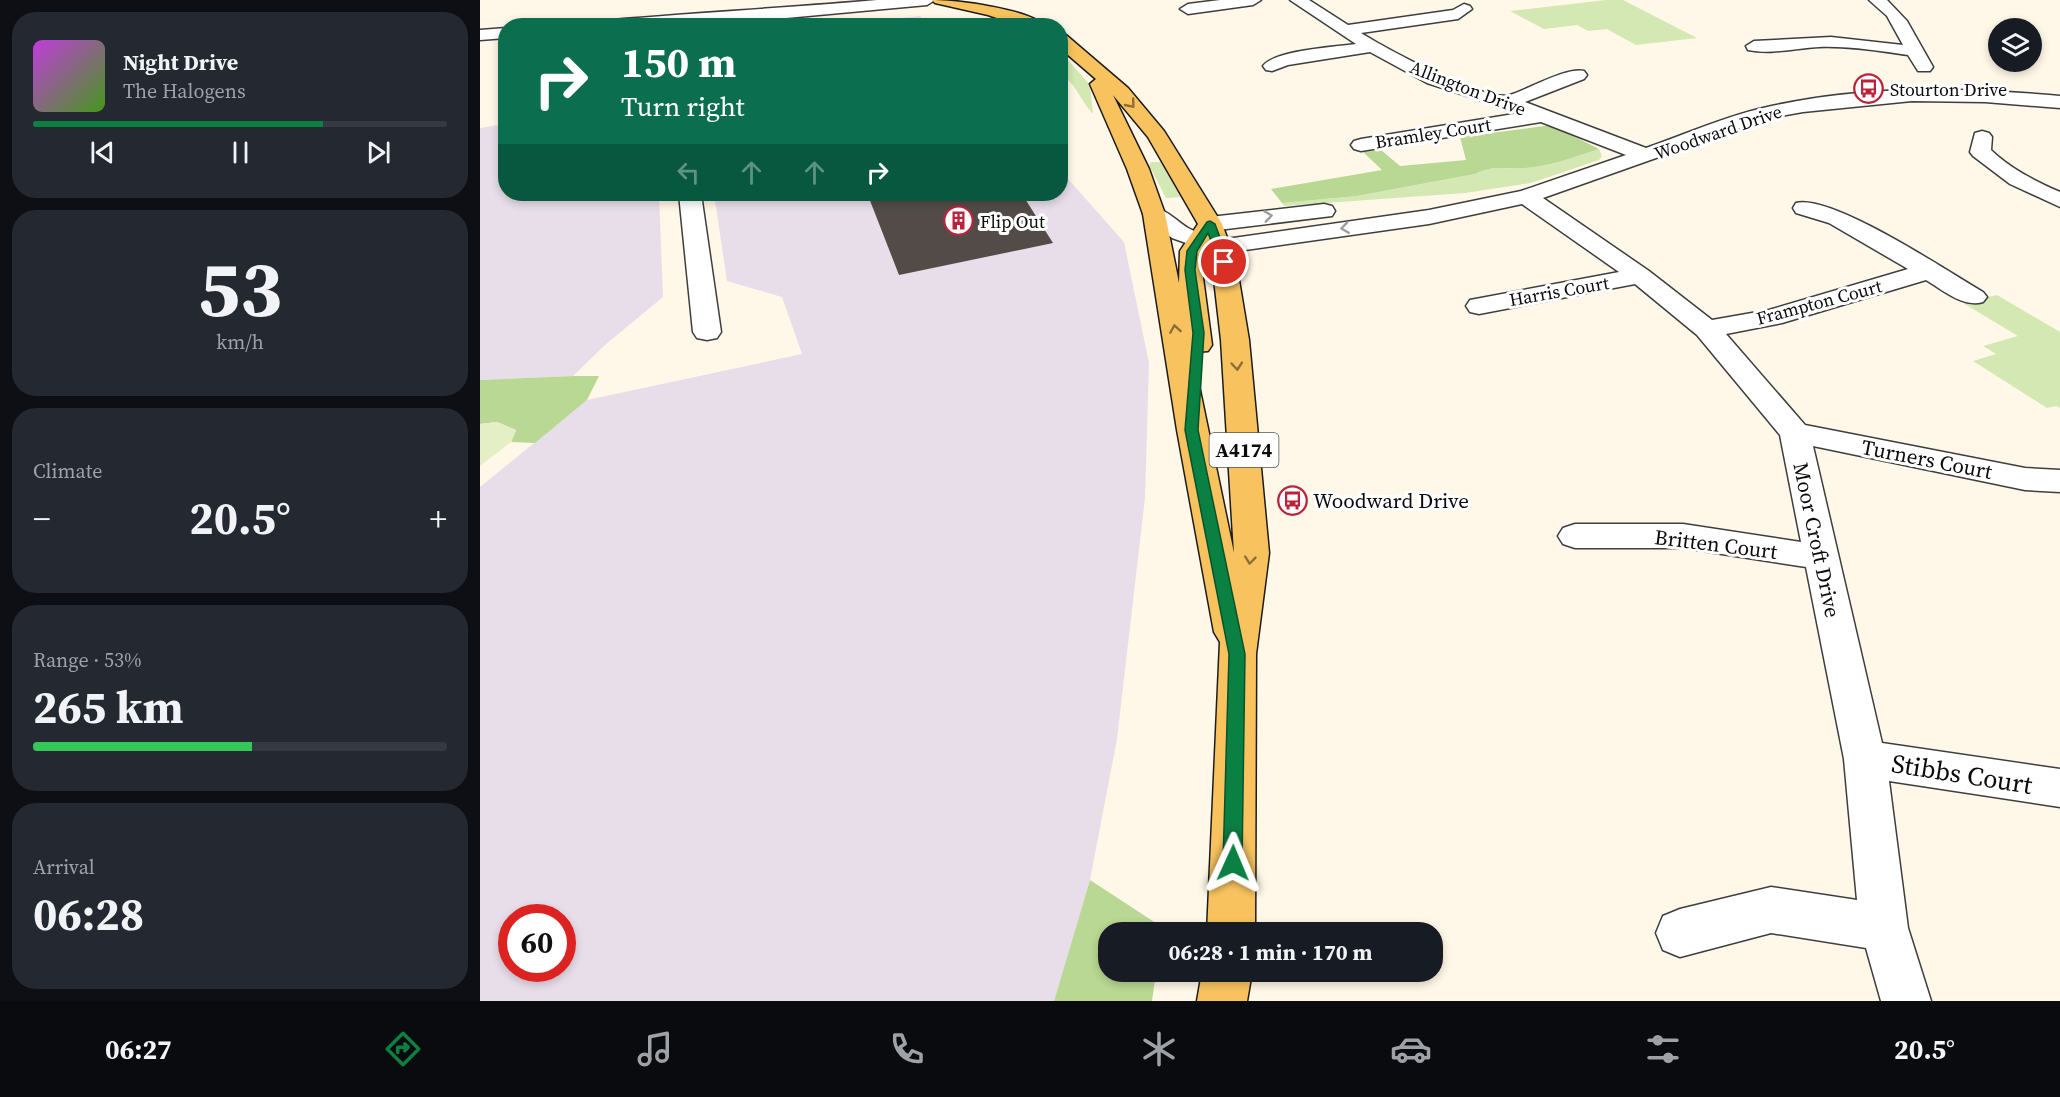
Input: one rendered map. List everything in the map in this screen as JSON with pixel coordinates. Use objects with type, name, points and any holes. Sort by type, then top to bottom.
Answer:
[{"type":"main road","points":[[928,0],[963,0]]},
{"type":"main road","points":[[940,0],[1037,18]]},
{"type":"main road","name":"A4174","points":[[1068,46],[1121,92],[1157,135],[1224,262],[1235,340],[1251,553],[1237,654],[1231,922]]},
{"type":"main road","name":"A4174","points":[[1088,64],[1115,117],[1154,214],[1192,430],[1237,654]]},
{"type":"main road","name":"A4174","points":[[1192,430],[1199,333],[1190,270],[1192,251],[1209,237]]},
{"type":"main road","points":[[1222,1001],[1225,982]]},
{"type":"street","points":[[701,18],[821,0]]},
{"type":"street","points":[[730,18],[928,0]]},
{"type":"street","points":[[1188,9],[1252,0]]},
{"type":"street","name":"Allington Drive","points":[[1298,0],[1372,47],[1433,79],[1469,92],[1508,102],[1648,156]]},
{"type":"street","points":[[1880,0],[1902,22],[1913,51],[1941,93]]},
{"type":"street","points":[[1344,30],[1458,14],[1464,9]]},
{"type":"street","points":[[480,35],[498,34]]},
{"type":"street","points":[[1754,46],[1793,47],[1817,42],[1841,42],[1913,51]]},
{"type":"street","points":[[1272,66],[1284,60],[1372,47]]},
{"type":"street","points":[[1508,102],[1578,75]]},
{"type":"street","name":"Woodward Drive","points":[[1209,237],[1429,217],[1526,197],[1766,113],[1838,99],[1941,93],[2060,102]]},
{"type":"street","name":"Bramley Court","points":[[1361,145],[1540,116]]},
{"type":"street","points":[[1982,137],[1980,152],[1994,166],[2024,184],[2060,200]]},
{"type":"street","name":"Moor Croft Drive","points":[[1526,197],[1640,276],[1707,329],[1795,433],[1865,759],[1884,928],[1906,1001]]},
{"type":"street","points":[[691,201],[707,332]]},
{"type":"street","name":"Frampton Court","points":[[1804,208],[1837,218],[1974,297]]},
{"type":"street","points":[[1154,214],[1180,233],[1209,237]]},
{"type":"street","name":"Frampton Court","points":[[1707,329],[1773,317],[1929,271]]},
{"type":"street","name":"Harris Court","points":[[1479,306],[1640,276]]},
{"type":"street","name":"Turners Court","points":[[1795,433],[2025,478],[2060,481]]},
{"type":"street","name":"Britten Court","points":[[1575,536],[1683,536],[1820,557]]},
{"type":"street","name":"Stibbs Court","points":[[1865,759],[2060,788]]},
{"type":"street","points":[[1680,933],[1771,910],[1884,928]]},
{"type":"shaded area","points":[[498,125],[498,201],[659,201],[663,297],[605,345],[573,376],[480,380],[480,128]]},
{"type":"shaded area","points":[[1068,179],[1124,242],[1149,363],[1145,498],[1117,739],[1090,880],[1054,1001],[480,1001],[480,487],[587,400],[802,354],[782,297],[727,281],[715,201],[1068,201]]},
{"type":"green space","points":[[1623,0],[1697,38],[1636,45],[1607,29],[1588,31],[1577,25],[1544,29],[1510,11]]},
{"type":"green space","points":[[1068,60],[1090,85],[1093,114],[1085,103],[1068,80]]},
{"type":"green space","points":[[1552,125],[1599,149],[1544,165],[1488,169],[1475,174],[1357,196],[1282,203],[1271,189],[1382,170],[1363,152],[1381,150],[1400,166],[1466,160],[1460,137]]},
{"type":"green space","points":[[1599,149],[1602,156],[1599,160],[1531,183],[1465,193],[1284,206],[1282,203],[1357,196],[1475,174],[1494,168],[1534,167]]},
{"type":"green space","points":[[1151,162],[1162,162],[1182,197],[1166,198],[1149,165]]},
{"type":"green space","points":[[1997,295],[2060,332],[2060,408],[2056,406],[2047,408],[1973,361],[1996,354],[1983,346],[2018,336],[1963,303]]},
{"type":"green space","points":[[599,376],[587,400],[535,443],[511,442],[516,430],[497,422],[480,424],[480,380]]},
{"type":"green space","points":[[497,422],[516,430],[511,442],[480,466],[480,424]]},
{"type":"green space","points":[[1090,880],[1154,922],[1098,922],[1098,982],[1155,982],[1152,1001],[1054,1001]]},
{"type":"building","name":"Flip Out","points":[[870,201],[1026,201],[1053,243],[899,275]]},
{"type":"place","name":"Stourton Drive","points":[[1869,89]]},
{"type":"place","name":"Flip Out","points":[[959,221]]},
{"type":"place","name":"Woodward Drive","points":[[1292,500]]},
{"type":"route","points":[[1224,262],[1210,224],[1192,251],[1190,270],[1199,333],[1192,430],[1237,654],[1233,863]]}]
